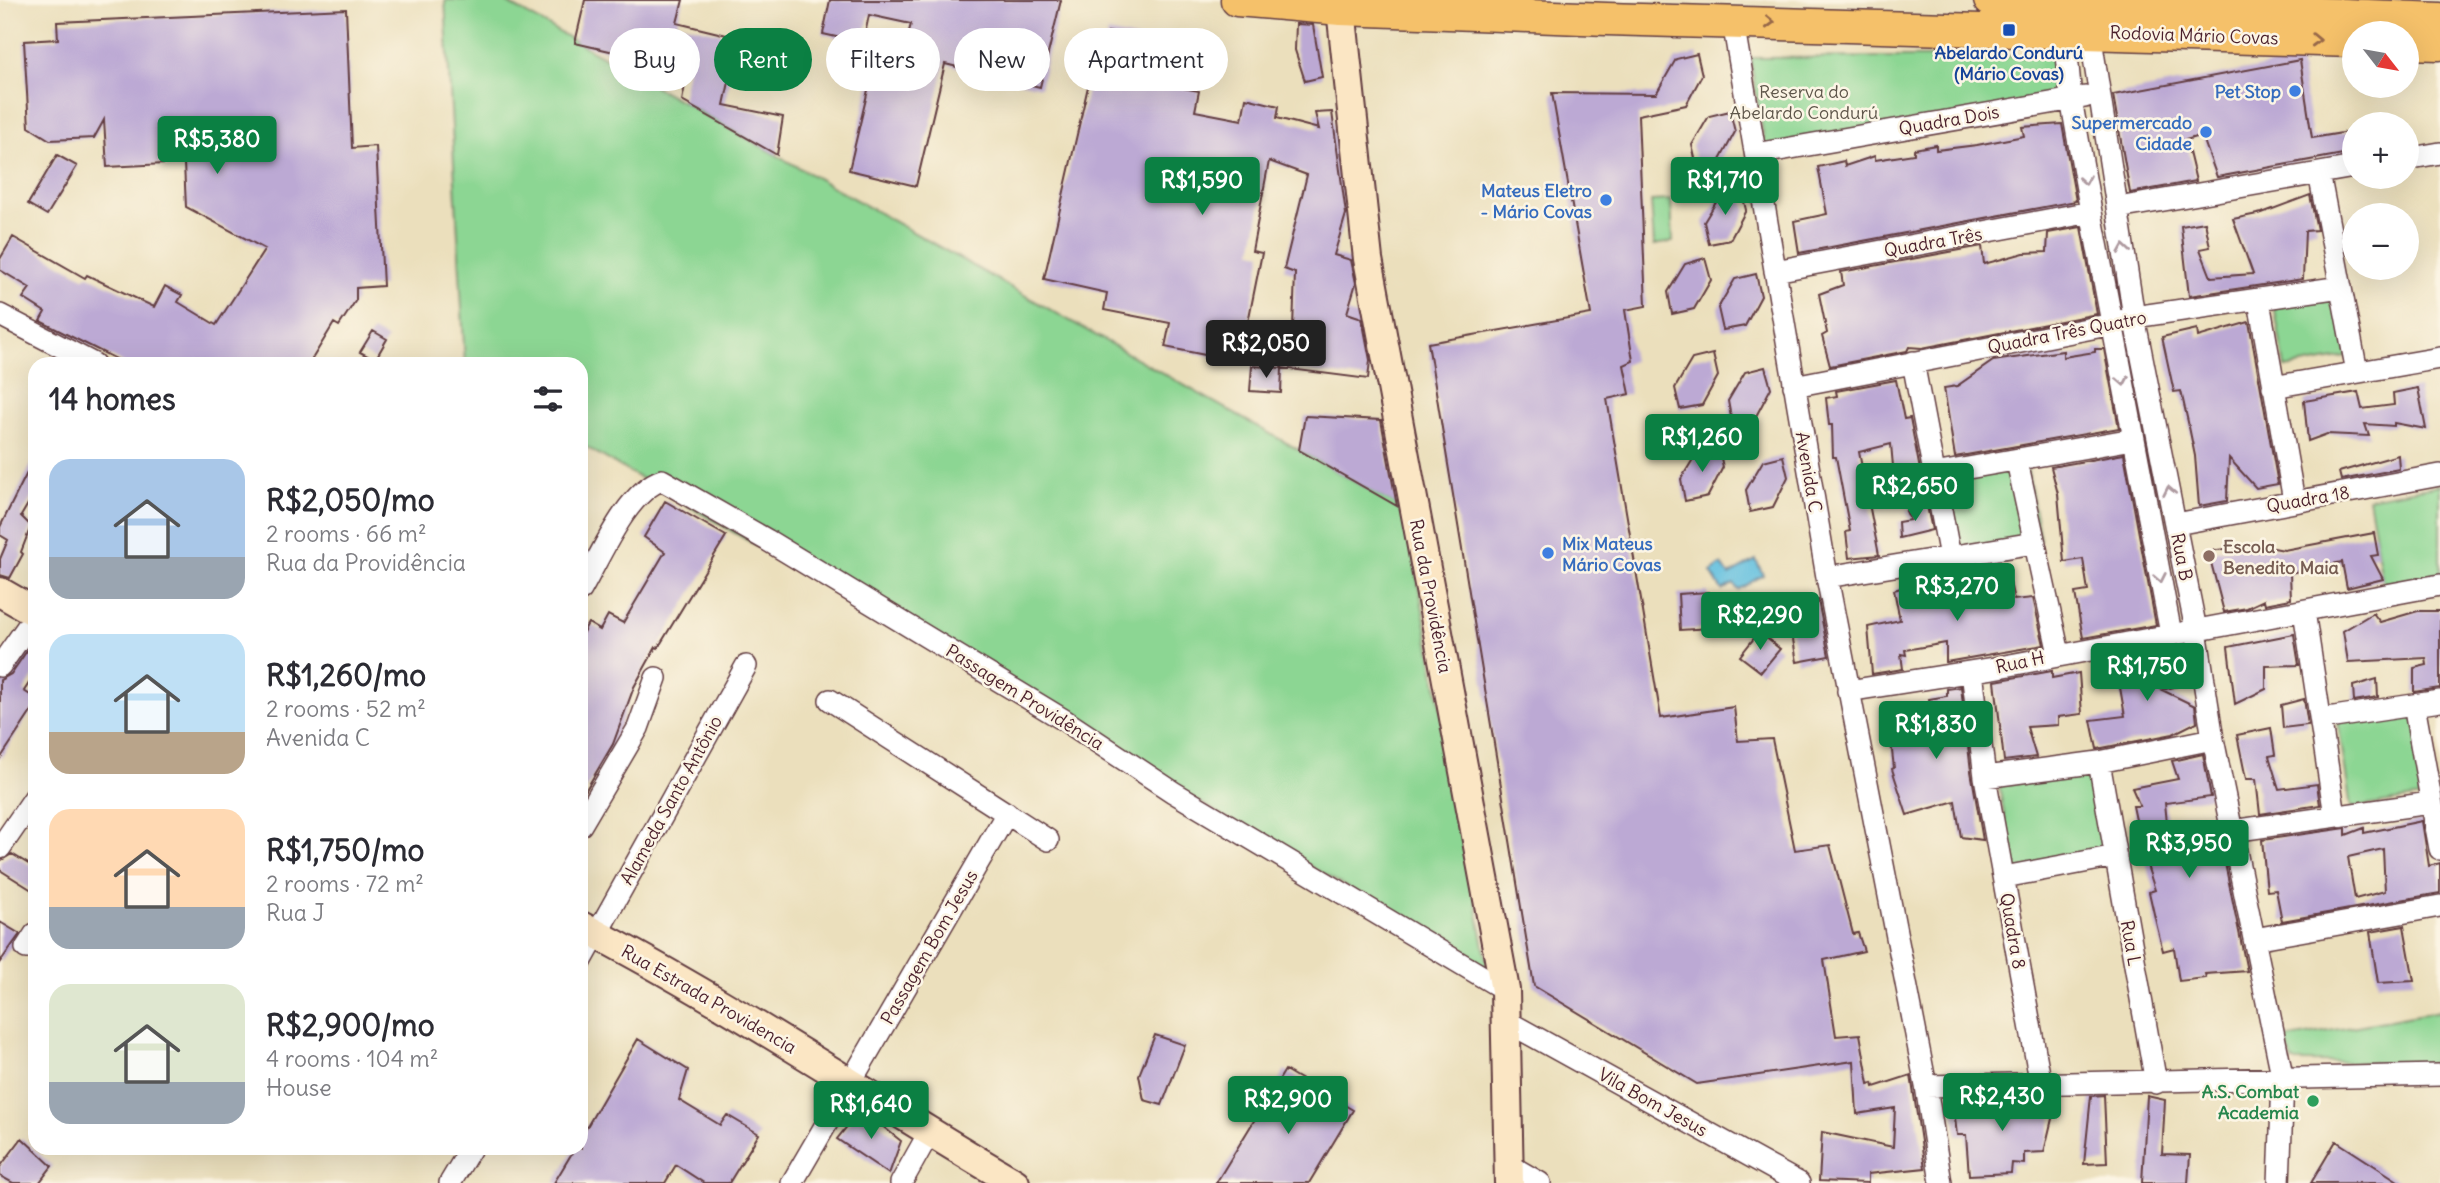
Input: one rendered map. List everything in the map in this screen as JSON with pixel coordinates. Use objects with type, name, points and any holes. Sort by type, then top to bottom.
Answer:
[{"type":"main road","name":"Rodovia Mário Covas","points":[[1237,0],[1341,9],[1403,5],[1549,8],[1733,22],[2342,41]]},
{"type":"main road","name":"Rodovia Mário Covas","points":[[1990,0],[2440,19]]},
{"type":"main road","points":[[2419,43],[2440,44]]},
{"type":"street","name":"Rua da Providência","points":[[1341,9],[1368,259],[1505,990],[1509,1174]]},
{"type":"street","name":"Avenida C","points":[[1733,22],[1827,578],[1926,1086],[1941,1183]]},
{"type":"street","name":"Rua B","points":[[2078,32],[2100,94],[2134,317],[2196,630],[2213,739],[2283,1080],[2279,1183]]},
{"type":"street","name":"Rua B","points":[[2078,32],[2071,99],[2171,634]]},
{"type":"street","name":"Quadra Dois","points":[[1756,153],[2100,94]]},
{"type":"street","points":[[2419,157],[2440,153]]},
{"type":"street","points":[[2118,208],[2342,169]]},
{"type":"street","points":[[2319,173],[2357,372]]},
{"type":"street","name":"Quadra Três","points":[[1775,271],[2091,212]]},
{"type":"street","name":"Quadra Três Quatro","points":[[1794,386],[2113,324],[2134,317],[2341,287]]},
{"type":"street","points":[[2259,301],[2294,501]]},
{"type":"street","points":[[0,315],[81,357]]},
{"type":"street","points":[[2273,387],[2440,358]]},
{"type":"street","points":[[1913,362],[1950,557]]},
{"type":"street","points":[[1934,474],[2133,439]]},
{"type":"street","points":[[2017,461],[2059,654]]},
{"type":"street","name":"Quadra 18","points":[[2176,524],[2440,475]]},
{"type":"street","name":"Passagem Providência","points":[[588,578],[636,496],[650,484],[662,480],[1043,707],[1173,792],[1505,990]]},
{"type":"street","points":[[1827,578],[2034,543]]},
{"type":"street","name":"Rua H","points":[[1848,691],[1972,672],[2440,585]]},
{"type":"street","points":[[0,592],[28,610]]},
{"type":"street","points":[[2304,611],[2335,816]]},
{"type":"street","points":[[0,666],[28,624]]},
{"type":"street","name":"Alameda Santo Antônio","points":[[589,930],[746,666]]},
{"type":"street","name":"Quadra 8","points":[[1972,672],[1985,777],[2041,1084]]},
{"type":"street","points":[[588,813],[638,728],[656,678]]},
{"type":"street","points":[[830,700],[1048,840]]},
{"type":"street","points":[[2321,719],[2440,701]]},
{"type":"street","points":[[2414,705],[2440,849]]},
{"type":"street","points":[[1985,777],[2099,762],[2213,739]]},
{"type":"street","name":"Rua L","points":[[2099,762],[2156,1083]]},
{"type":"street","points":[[2232,831],[2430,803]]},
{"type":"street","points":[[0,848],[28,807]]},
{"type":"street","name":"Passagem Bom Jesus","points":[[792,1183],[1007,813]]},
{"type":"street","points":[[2004,877],[2116,856]]},
{"type":"street","points":[[2254,939],[2440,906]]},
{"type":"street","name":"Rua Estrada Providencia","points":[[589,930],[850,1081],[929,1133],[1015,1183]]},
{"type":"street","name":"Vila Bom Jesus","points":[[1506,1021],[1799,1183]]},
{"type":"street","points":[[1926,1086],[2440,1075]]},
{"type":"street","points":[[901,1183],[929,1133]]},
{"type":"street","points":[[450,1183],[467,1155]]},
{"type":"street","points":[[1509,1174],[1540,1183]]},
{"type":"green space","points":[[445,0],[502,0],[609,60],[609,91],[663,91],[1405,510],[1488,969],[588,448],[588,357],[465,357]]},
{"type":"green space","name":"Reserva do Abelardo Condurú","points":[[2069,56],[2076,97],[1766,151],[1750,58]]},
{"type":"green space","points":[[1671,200],[1673,242],[1654,245],[1651,201]]},
{"type":"green space","points":[[2337,293],[2347,357],[2285,368],[2274,305]]},
{"type":"green space","points":[[2025,455],[2040,540],[1954,557],[1938,471]]},
{"type":"green space","points":[[2440,485],[2440,574],[2383,584],[2368,498]]},
{"type":"green space","points":[[2421,709],[2434,795],[2351,808],[2338,722]]},
{"type":"green space","points":[[2094,771],[2109,855],[2014,872],[1999,785]]},
{"type":"green space","points":[[2440,1011],[2440,1063],[2293,1062],[2285,1039]]},
{"type":"water","points":[[1756,560],[1763,575],[1738,590],[1734,584],[1722,590],[1711,572],[1721,565],[1729,575]]},
{"type":"building","points":[[585,0],[683,0],[677,23],[698,28],[609,28],[609,51],[575,43]]},
{"type":"building","points":[[830,0],[1061,0],[1050,46],[1050,28],[954,28],[954,66],[945,64],[940,85],[940,28],[910,28],[911,24],[869,15],[866,28],[826,28],[826,35],[823,34]]},
{"type":"building","points":[[346,9],[352,148],[376,146],[383,286],[356,288],[356,300],[339,326],[334,323],[313,357],[112,357],[40,321],[45,312],[23,298],[30,288],[0,270],[0,259],[13,237],[85,278],[87,275],[154,307],[165,286],[182,295],[178,302],[216,325],[265,249],[186,207],[184,163],[107,167],[104,120],[94,138],[50,140],[29,127],[24,41],[58,39],[57,22]]},
{"type":"building","points":[[1296,24],[1313,25],[1322,77],[1305,81],[1295,50]]},
{"type":"building","points":[[700,29],[714,32],[714,91],[727,91],[724,105],[783,117],[777,155],[682,101],[684,91],[700,91]]},
{"type":"building","name":"Mix Mateus Mário Covas","points":[[1697,54],[1702,75],[1686,105],[1638,115],[1646,306],[1625,310],[1633,361],[1624,365],[1630,394],[1607,399],[1661,718],[1734,707],[1738,741],[1772,739],[1795,850],[1830,845],[1853,934],[1858,933],[1864,951],[1824,960],[1836,1036],[1860,1034],[1869,1084],[1873,1083],[1874,1087],[1911,1075],[1925,1168],[1868,1174],[1868,1183],[1819,1181],[1822,1132],[1893,1147],[1895,1108],[1857,1114],[1854,1061],[1697,1084],[1534,986],[1428,343],[1591,314],[1552,93],[1656,94],[1676,59]]},
{"type":"building","name":"Supermercado Cidade","points":[[2300,60],[2312,138],[2342,133],[2342,154],[2217,177],[2202,135],[2186,140],[2196,181],[2130,193],[2113,95]]},
{"type":"building","points":[[868,91],[939,91],[916,186],[849,170]]},
{"type":"building","points":[[1087,91],[1199,91],[1195,111],[1242,120],[1246,98],[1279,106],[1277,118],[1319,129],[1315,113],[1332,112],[1346,214],[1334,255],[1351,260],[1356,283],[1347,313],[1362,318],[1370,360],[1368,379],[1282,368],[1284,327],[1293,328],[1295,273],[1284,269],[1307,175],[1269,161],[1252,251],[1262,253],[1240,362],[1165,347],[1170,323],[1104,310],[1107,293],[1044,279]]},
{"type":"building","points":[[1730,111],[1735,132],[1719,162],[1697,167],[1692,145],[1709,116]]},
{"type":"building","points":[[2062,124],[2076,201],[1799,253],[1794,221],[1827,214],[1818,167],[1844,161],[1845,166],[1875,156],[1875,160],[1914,154],[1914,149],[1936,145],[1936,150],[1977,145],[2024,136],[2022,127]]},
{"type":"building","points":[[57,155],[77,166],[47,215],[28,204]]},
{"type":"building","points":[[1741,189],[1746,210],[1730,240],[1709,244],[1704,222],[1721,194]]},
{"type":"building","points":[[2310,195],[2317,230],[2305,231],[2303,279],[2189,296],[2181,226],[2205,222],[2210,247],[2200,249],[2211,277],[2253,274],[2233,219],[2262,213]]},
{"type":"building","points":[[2081,227],[2097,314],[1922,348],[1909,347],[1907,351],[1830,366],[1822,336],[1827,333],[1819,294],[1843,285],[1841,272],[1982,246],[1984,264],[2024,253],[2047,252],[2048,233]]},
{"type":"building","points":[[1705,258],[1711,280],[1694,309],[1672,314],[1668,292],[1685,264]]},
{"type":"building","points":[[1756,274],[1761,296],[1745,326],[1723,330],[1718,308],[1735,279]]},
{"type":"building","points":[[2249,322],[2278,484],[2256,488],[2229,458],[2227,501],[2199,506],[2195,456],[2188,422],[2181,391],[2174,392],[2162,337],[2197,329],[2198,337]]},
{"type":"building","points":[[373,331],[387,339],[377,357],[369,357],[360,352]]},
{"type":"building","points":[[2095,349],[2104,349],[2119,428],[1955,457],[1944,388],[1957,386],[1993,361],[2063,351],[2063,357],[2095,352]]},
{"type":"building","points":[[1713,354],[1718,376],[1702,405],[1680,409],[1675,388],[1692,359]]},
{"type":"building","points":[[1252,366],[1282,368],[1281,393],[1250,391]]},
{"type":"building","points":[[1765,367],[1771,388],[1755,418],[1732,423],[1728,401],[1745,372]]},
{"type":"building","points":[[1896,380],[1904,419],[1910,418],[1921,475],[1894,477],[1891,444],[1859,452],[1879,555],[1849,558],[1846,532],[1850,531],[1836,457],[1833,457],[1832,425],[1829,425],[1826,398],[1837,396],[1836,391]]},
{"type":"building","points":[[2418,388],[2426,429],[2394,423],[2394,426],[2365,424],[2369,436],[2327,434],[2308,441],[2304,401],[2358,392],[2362,409],[2394,405],[2393,393]]},
{"type":"building","points":[[1305,416],[1381,420],[1397,506],[1299,450]]},
{"type":"building","points":[[1718,445],[1723,467],[1708,496],[1685,501],[1681,479],[1698,451]]},
{"type":"building","points":[[2124,454],[2156,625],[2083,638],[2075,593],[2088,591],[2083,559],[2064,562],[2058,494],[2051,467]]},
{"type":"building","points":[[2398,455],[2399,469],[2341,480],[2339,472]]},
{"type":"building","points":[[1783,456],[1788,477],[1773,507],[1750,512],[1746,490],[1763,461]]},
{"type":"building","points":[[28,471],[28,504],[21,516],[28,523],[28,534],[21,552],[23,554],[10,578],[0,575],[0,559],[8,540],[0,535],[0,527]]},
{"type":"building","points":[[665,501],[726,536],[658,648],[656,647],[634,687],[613,744],[588,786],[588,623],[600,630],[608,615],[623,623],[665,552],[644,537]]},
{"type":"building","points":[[1927,506],[1932,530],[1899,538],[1898,522],[1910,520],[1906,511]]},
{"type":"building","points":[[2374,533],[2378,555],[2371,556],[2383,579],[2347,588],[2342,562],[2290,573],[2291,599],[2265,604],[2264,600],[2247,608],[2224,612],[2208,551],[2258,545],[2284,550]]},
{"type":"building","points":[[2007,569],[2014,600],[2033,598],[2044,645],[1946,662],[1946,643],[1905,650],[1906,655],[1901,654],[1903,669],[1872,674],[1868,627],[1900,620],[1894,590],[1921,582],[1922,593],[1961,587],[1961,582],[1982,584],[1980,577]]},
{"type":"building","points":[[1708,592],[1710,628],[1680,630],[1678,594]]},
{"type":"building","points":[[1818,600],[1829,656],[1797,662],[1787,606]]},
{"type":"building","points":[[2418,611],[2440,611],[2440,688],[2414,692],[2414,668],[2427,665],[2426,658],[2348,662],[2343,631],[2373,613],[2380,622]]},
{"type":"building","points":[[1759,632],[1780,649],[1761,672],[1740,656]]},
{"type":"building","points":[[2294,634],[2299,665],[2266,666],[2266,689],[2235,704],[2228,647]]},
{"type":"building","points":[[28,649],[28,685],[24,691],[28,694],[28,717],[0,759],[0,680],[11,674]]},
{"type":"building","points":[[2144,653],[2131,660],[2132,665],[2187,657],[2191,683],[2162,690],[2195,706],[2197,722],[2173,734],[2097,749],[2091,720],[2125,716],[2115,659]]},
{"type":"building","points":[[2052,671],[2052,678],[2079,673],[2082,714],[2058,717],[2058,725],[2027,727],[2036,757],[2004,761],[1995,681]]},
{"type":"building","points":[[2377,679],[2378,697],[2354,701],[2353,686]]},
{"type":"building","points":[[1961,687],[1983,840],[1961,837],[1955,801],[1907,815],[1892,769],[1888,717],[1932,715],[1929,699],[1947,696],[1947,689]]},
{"type":"building","points":[[2304,699],[2308,725],[2283,728],[2281,705]]},
{"type":"building","points":[[2271,728],[2275,755],[2269,756],[2279,789],[2317,784],[2320,805],[2260,814],[2256,779],[2246,779],[2237,735]]},
{"type":"building","points":[[2203,754],[2211,797],[2165,803],[2168,833],[2214,837],[2213,825],[2217,824],[2247,971],[2205,974],[2206,978],[2179,981],[2174,948],[2163,951],[2157,927],[2149,892],[2155,890],[2143,853],[2133,806],[2140,806],[2132,788],[2178,779],[2172,761]]},
{"type":"building","points":[[2422,821],[2429,866],[2440,863],[2440,893],[2282,921],[2276,890],[2267,891],[2262,840],[2346,828],[2346,835],[2364,828],[2364,833]],"holes":[[[2383,849],[2385,891],[2355,899],[2348,857]]]},
{"type":"building","points":[[12,854],[28,864],[28,888],[0,870],[0,861]]},
{"type":"building","points":[[0,922],[20,934],[0,962]]},
{"type":"building","points":[[2404,926],[2414,981],[2378,983],[2370,932]]},
{"type":"building","points":[[1155,1035],[1185,1045],[1162,1105],[1144,1100],[1139,1075]]},
{"type":"building","points":[[638,1039],[688,1070],[679,1100],[720,1125],[727,1115],[759,1134],[729,1183],[704,1183],[676,1165],[665,1183],[554,1183],[571,1155],[588,1155],[588,1125]]},
{"type":"building","points":[[1285,1070],[1353,1110],[1309,1183],[1216,1183]]},
{"type":"building","points":[[2104,1095],[2107,1163],[2084,1164],[2091,1096]]},
{"type":"building","points":[[2147,1096],[2165,1100],[2162,1154],[2190,1155],[2188,1183],[2142,1183]]},
{"type":"building","points":[[2003,1099],[2000,1106],[2056,1102],[2044,1152],[2024,1153],[2024,1164],[2012,1163],[2011,1173],[1969,1175],[1966,1135],[1957,1135],[1953,1101]]},
{"type":"building","points":[[861,1109],[901,1141],[889,1174],[837,1139]]},
{"type":"building","points":[[22,1138],[28,1144],[28,1155],[40,1155],[52,1166],[39,1183],[13,1183],[0,1176],[0,1167]]},
{"type":"building","points":[[2336,1141],[2401,1183],[2311,1183]]},
{"type":"place","name":"Abelardo Condurú (Mário Covas)","points":[[2009,30]]},
{"type":"place","name":"Pet Stop","points":[[2295,91]]},
{"type":"place","name":"Supermercado Cidade","points":[[2206,132]]},
{"type":"place","name":"Mateus Eletro - Mário Covas","points":[[1606,200]]},
{"type":"place","name":"Mix Mateus Mário Covas","points":[[1548,553]]},
{"type":"place","name":"Escola Benedito Maia","points":[[2209,556]]},
{"type":"place","name":"A.S. Combat Academia","points":[[2313,1101]]}]
